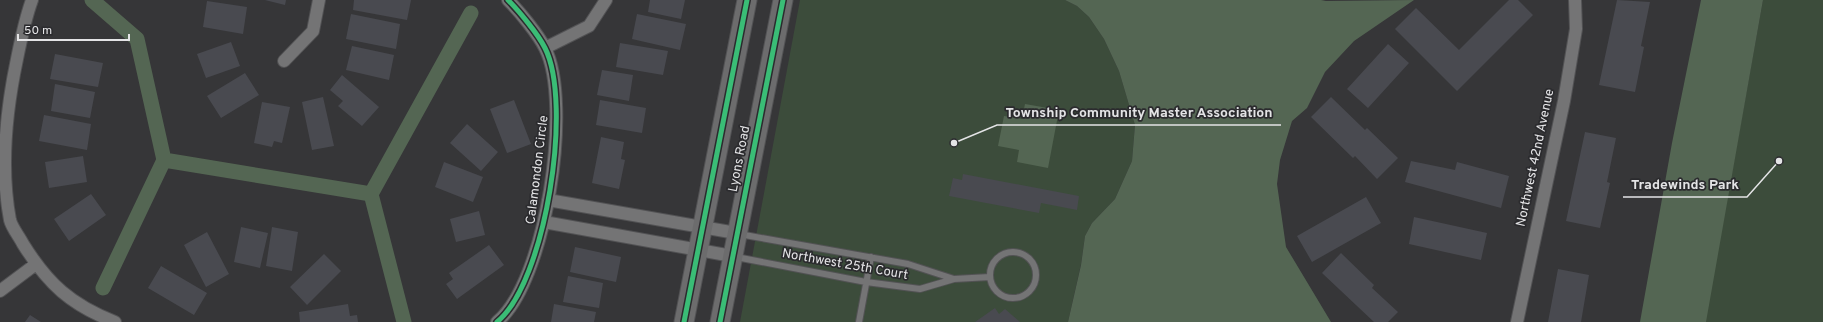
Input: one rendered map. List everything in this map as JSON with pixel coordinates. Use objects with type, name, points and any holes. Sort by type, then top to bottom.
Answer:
[{"type":"main road","name":"Lyons Road","points":[[684,322],[748,0]]},
{"type":"main road","name":"Lyons Road","points":[[720,322],[782,0]]},
{"type":"street","points":[[32,0],[6,85],[2,170],[10,221],[36,264],[65,296],[115,322]]},
{"type":"street","points":[[284,61],[313,32],[318,0]]},
{"type":"street","name":"Calamondon Circle","points":[[497,322],[520,291],[537,249],[548,200],[558,112],[554,83],[545,48],[515,7],[508,0]]},
{"type":"street","points":[[545,48],[589,26],[606,0]]},
{"type":"street","name":"Northwest 42nd Avenue","points":[[1517,322],[1564,101],[1576,30],[1575,0]]},
{"type":"street","points":[[548,200],[736,233]]},
{"type":"street","points":[[544,222],[732,256]]},
{"type":"street","points":[[0,291],[36,264]]},
{"type":"lane","name":"Northwest 25th Court","points":[[736,233],[908,264],[954,279]]},
{"type":"lane","points":[[1011,252],[1020,252],[1028,257],[1033,264],[1036,273],[1035,282],[1031,289],[1024,295],[1015,298],[1006,297],[998,292],[992,285],[990,277],[991,268],[995,260],[1002,254],[1011,252]]},
{"type":"lane","name":"Northwest 25th Court","points":[[732,256],[866,282],[920,289],[954,279],[990,277]]},
{"type":"lane","points":[[859,322],[870,257]]},
{"type":"shaded area","points":[[800,0],[1065,0],[1077,6],[1089,17],[1104,39],[1119,71],[1135,125],[1132,161],[1115,199],[1092,223],[1085,236],[1081,264],[1068,322],[740,322]]},
{"type":"shaded area","points":[[1065,0],[1414,0],[1354,41],[1325,72],[1307,108],[1292,121],[1280,160],[1277,184],[1286,247],[1331,322],[1068,322],[1081,265],[1085,236],[1092,223],[1115,199],[1132,161],[1135,125],[1119,71],[1104,39],[1089,17],[1077,6]]},
{"type":"shaded area","points":[[1701,0],[1763,0],[1706,322],[1640,322],[1672,143]]},
{"type":"shaded area","points":[[1763,0],[1823,0],[1823,322],[1705,322]]},
{"type":"shaded area","points":[[1025,104],[1059,110],[1048,168],[1017,162],[1019,150],[998,146],[1004,116],[1022,119]]},
{"type":"building","points":[[265,0],[286,0],[285,5]]},
{"type":"building","points":[[354,0],[411,0],[407,20],[353,10]]},
{"type":"building","points":[[650,0],[685,0],[681,19],[648,12]]},
{"type":"building","points":[[1509,0],[1518,0],[1533,15],[1457,91],[1395,29],[1416,8],[1459,50]]},
{"type":"building","points":[[1617,0],[1650,2],[1641,46],[1644,47],[1635,92],[1599,85]]},
{"type":"building","points":[[207,1],[247,7],[243,34],[203,27]]},
{"type":"building","points":[[351,14],[400,24],[396,49],[346,39]]},
{"type":"building","points":[[637,14],[686,24],[680,50],[632,39]]},
{"type":"building","points":[[231,42],[240,66],[206,78],[197,54]]},
{"type":"building","points":[[620,43],[668,51],[663,75],[616,67]]},
{"type":"building","points":[[1388,44],[1409,63],[1368,108],[1347,89]]},
{"type":"building","points":[[352,46],[394,55],[389,80],[346,70]]},
{"type":"building","points":[[55,54],[103,63],[98,87],[50,79]]},
{"type":"building","points":[[602,70],[633,75],[629,101],[597,95]]},
{"type":"building","points":[[245,73],[259,95],[221,118],[207,96]]},
{"type":"building","points":[[342,75],[379,107],[362,126],[338,106],[343,101],[330,90]]},
{"type":"building","points":[[55,84],[95,92],[90,118],[51,111]]},
{"type":"building","points":[[323,97],[334,146],[312,150],[302,102]]},
{"type":"building","points":[[1331,97],[1365,130],[1367,128],[1398,158],[1377,179],[1355,156],[1353,158],[1311,117]]},
{"type":"building","points":[[514,100],[531,144],[507,153],[490,109]]},
{"type":"building","points":[[600,100],[646,108],[642,133],[596,125]]},
{"type":"building","points":[[262,102],[290,107],[282,143],[274,141],[272,147],[254,143]]},
{"type":"building","points":[[44,115],[91,124],[87,150],[39,141]]},
{"type":"building","points":[[467,124],[498,152],[481,171],[450,143]]},
{"type":"building","points":[[1585,132],[1616,138],[1607,182],[1610,183],[1600,228],[1566,221]]},
{"type":"building","points":[[601,137],[624,142],[621,159],[625,160],[619,189],[592,183]]},
{"type":"building","points":[[83,156],[87,182],[49,188],[45,162]]},
{"type":"building","points":[[1411,161],[1455,170],[1457,162],[1509,176],[1501,208],[1405,182]]},
{"type":"building","points":[[444,162],[483,177],[473,202],[435,187]]},
{"type":"building","points":[[963,174],[1079,196],[1077,210],[1041,203],[1039,213],[949,196],[953,178],[962,180]]},
{"type":"building","points":[[91,194],[106,215],[69,241],[54,219]]},
{"type":"building","points":[[1366,197],[1381,223],[1312,262],[1297,236]]},
{"type":"building","points":[[479,211],[485,235],[456,242],[450,219]]},
{"type":"building","points":[[1414,217],[1487,233],[1481,260],[1409,244]]},
{"type":"building","points":[[241,227],[268,233],[260,268],[234,262]]},
{"type":"building","points":[[272,227],[298,232],[292,271],[266,266]]},
{"type":"building","points":[[207,232],[229,274],[206,287],[184,245]]},
{"type":"building","points":[[489,245],[504,265],[457,299],[446,284],[453,279],[449,273]]},
{"type":"building","points":[[575,247],[621,257],[616,282],[570,272]]},
{"type":"building","points":[[1341,253],[1374,285],[1372,288],[1398,312],[1388,322],[1374,322],[1322,273]]},
{"type":"building","points":[[324,254],[341,271],[307,305],[290,287]]},
{"type":"building","points":[[161,266],[207,293],[194,315],[148,288]]},
{"type":"building","points":[[1558,269],[1589,275],[1581,322],[1548,322]]},
{"type":"building","points":[[568,276],[603,283],[599,308],[563,302]]},
{"type":"building","points":[[348,304],[350,316],[357,315],[358,322],[300,322],[299,312]]},
{"type":"building","points":[[554,304],[596,312],[594,322],[551,322]]},
{"type":"building","points":[[995,308],[999,314],[1005,309],[1020,322],[975,322]]},
{"type":"building","points":[[30,315],[41,322],[25,322]]},
{"type":"waterway","points":[[92,0],[137,39],[164,160],[371,194],[404,322]]},
{"type":"waterway","points":[[371,194],[471,13]]},
{"type":"waterway","points":[[103,288],[164,160]]},
{"type":"cycle path","points":[[497,322],[514,301],[529,270],[541,232],[550,191],[555,148],[556,108],[553,74],[545,48],[528,23],[508,0]]},
{"type":"cycle path","points":[[684,322],[747,0]]},
{"type":"cycle path","points":[[720,322],[783,0]]},
{"type":"place","name":"Township Community Master Association","points":[[954,143]]},
{"type":"place","name":"Tradewinds Park","points":[[1779,161]]}]
